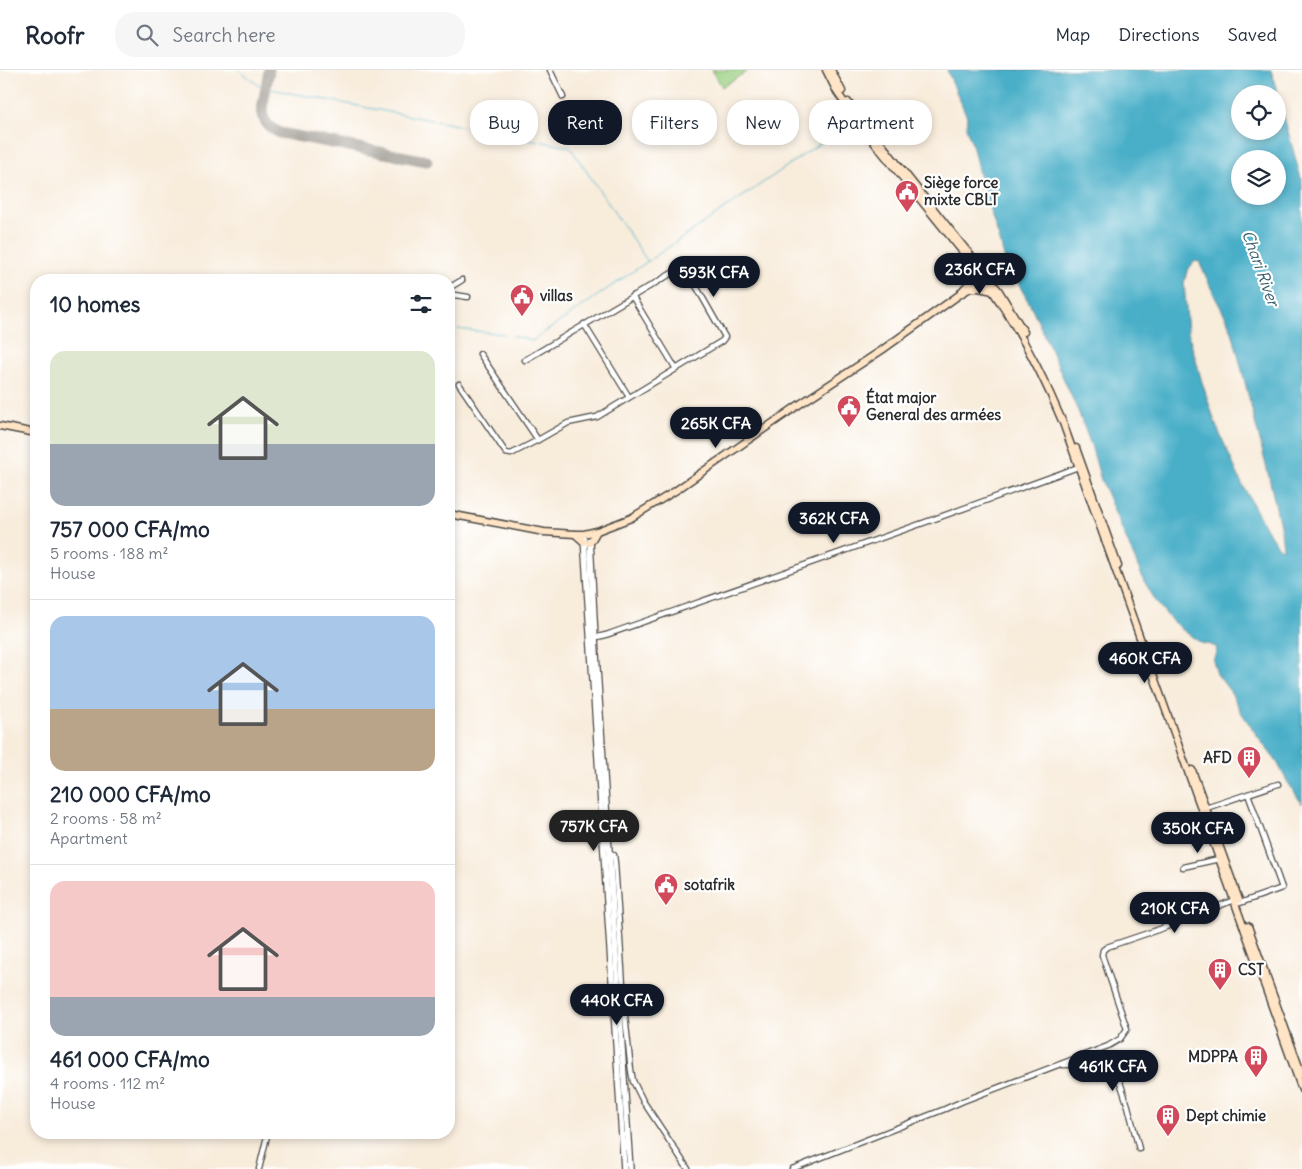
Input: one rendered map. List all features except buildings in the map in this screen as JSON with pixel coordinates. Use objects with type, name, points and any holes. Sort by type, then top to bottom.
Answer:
[{"type":"main road","points":[[826,70],[837,92],[860,125],[971,263],[980,270]]},
{"type":"main road","points":[[831,70],[840,90],[855,111],[986,278],[999,291],[1017,319],[1049,379],[1066,420],[1080,467]]},
{"type":"main road","points":[[969,286],[971,263]]},
{"type":"main road","points":[[455,515],[544,532],[575,534],[597,531],[631,518],[675,491],[800,404],[882,350],[959,295],[969,286],[980,270]]},
{"type":"main road","points":[[969,286],[986,278]]},
{"type":"main road","points":[[986,278],[1035,361],[1063,423],[1272,1000],[1302,1076]]},
{"type":"main road","points":[[969,286],[993,291]]},
{"type":"main road","points":[[0,426],[30,432]]},
{"type":"main road","points":[[575,534],[587,542],[597,531]]},
{"type":"main road","points":[[1204,809],[1220,860],[1237,902]]},
{"type":"main road","points":[[1279,1019],[1302,1090]]},
{"type":"street","points":[[550,70],[562,97]]},
{"type":"street","points":[[459,384],[506,453],[510,454],[568,423],[597,417],[722,341],[725,337],[692,279],[684,269],[678,269],[525,360]]},
{"type":"street","points":[[455,284],[462,280]]},
{"type":"street","points":[[455,295],[468,297]]},
{"type":"street","points":[[632,296],[676,369]]},
{"type":"street","points":[[584,324],[629,397]]},
{"type":"street","points":[[480,354],[538,440]]},
{"type":"street","points":[[592,638],[606,635],[1080,467]]},
{"type":"street","points":[[587,533],[592,638],[630,1169]]},
{"type":"street","points":[[1204,809],[1278,784]]},
{"type":"street","points":[[792,1169],[1120,1040],[1127,1029],[1102,955],[1103,950],[1107,947],[1282,888],[1248,794]]},
{"type":"street","points":[[607,852],[624,1169]]},
{"type":"street","points":[[607,852],[614,855],[615,863],[626,1016],[633,1081],[643,1101],[688,1169]]},
{"type":"street","points":[[1183,867],[1220,860]]},
{"type":"street","points":[[1059,1065],[1104,1068],[1114,1079],[1120,1082],[1139,1149]]},
{"type":"street","points":[[259,1169],[266,1139]]},
{"type":"green space","points":[[712,70],[749,70],[722,87]]},
{"type":"water","name":"Chari River","points":[[947,70],[1271,70],[1275,85],[1231,85],[1231,140],[1286,140],[1286,124],[1302,182],[1302,804],[1277,762],[1258,737],[1241,712],[1232,694],[1217,674],[1213,661],[1217,650],[1216,647],[1201,643],[1171,620],[1157,603],[1144,581],[1101,480],[1091,445],[1078,411],[1032,308],[1005,260],[966,128],[967,117]],"holes":[[[1197,261],[1200,263],[1233,335],[1269,477],[1281,530],[1282,549],[1266,529],[1242,484],[1216,425],[1202,382],[1188,332],[1184,283],[1187,271]]]},
{"type":"waterway","points":[[239,70],[265,88],[570,147],[648,262]]},
{"type":"waterway","points":[[513,336],[532,341],[817,145]]},
{"type":"waterway","points":[[458,329],[504,334]]},
{"type":"taxiway","points":[[269,70],[262,113],[267,124],[276,131],[427,161]]},
{"type":"place","name":"Siège force mixte CBLT","points":[[907,213]]},
{"type":"place","name":"villas","points":[[522,317]]},
{"type":"place","name":"État major General des armées","points":[[849,428]]},
{"type":"place","name":"AFD","points":[[1249,779]]},
{"type":"place","name":"sotafrik","points":[[666,906]]},
{"type":"place","name":"CST","points":[[1220,991]]},
{"type":"place","name":"MDPPA","points":[[1256,1078]]},
{"type":"place","name":"Dept chimie","points":[[1168,1137]]}]
